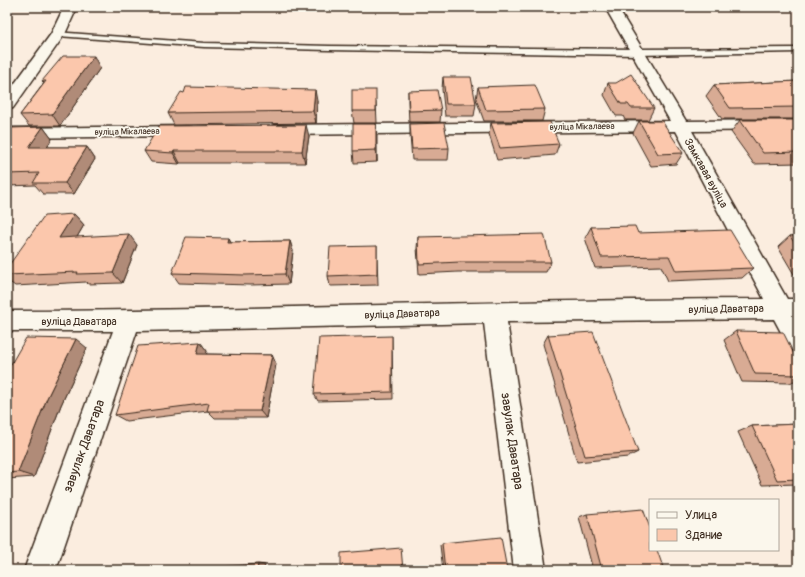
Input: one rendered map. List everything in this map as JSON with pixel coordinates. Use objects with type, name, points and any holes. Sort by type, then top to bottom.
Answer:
[{"type":"street","points":[[7,105],[58,34],[69,10],[73,7]]},
{"type":"street","name":"Замкавая вуліца","points":[[611,7],[789,309],[798,342]]},
{"type":"street","name":"вуліца Мікалаева","points":[[261,130],[798,125]]},
{"type":"street","name":"вуліца Мікалаева","points":[[7,133],[205,131]]},
{"type":"street","name":"вуліца Даватара","points":[[7,321],[128,322],[494,312],[789,309]]},
{"type":"street","name":"завулак Даватара","points":[[494,312],[530,570]]},
{"type":"street","name":"завулак Даватара","points":[[40,570],[128,322]]},
{"type":"lane","points":[[58,34],[204,45],[329,48],[637,52],[798,50]]},
{"type":"building","points":[[63,56],[94,56],[52,114],[20,115],[46,81],[42,81]]},
{"type":"building","points":[[631,74],[654,108],[631,108],[628,104],[621,104],[608,83],[616,83]]},
{"type":"building","points":[[443,77],[471,77],[476,104],[446,104]]},
{"type":"building","points":[[798,81],[798,107],[730,108],[714,85]]},
{"type":"building","points":[[535,85],[545,109],[486,110],[478,87]]},
{"type":"building","points":[[186,87],[315,90],[313,111],[168,113],[181,92],[184,93]]},
{"type":"building","points":[[352,90],[376,90],[376,111],[352,111]]},
{"type":"building","points":[[437,90],[441,110],[409,111],[408,91]]},
{"type":"building","points":[[740,120],[798,120],[798,152],[763,153]]},
{"type":"building","points":[[639,121],[662,121],[683,153],[658,154]]},
{"type":"building","points":[[550,122],[559,144],[500,148],[491,123]]},
{"type":"building","points":[[444,123],[449,148],[412,149],[410,124]]},
{"type":"building","points":[[353,124],[376,124],[376,150],[353,151]]},
{"type":"building","points":[[306,125],[302,151],[174,151],[173,153],[144,151],[159,126]]},
{"type":"building","points":[[43,127],[29,147],[87,147],[65,183],[33,183],[39,173],[7,174],[7,131],[10,128]]},
{"type":"building","points":[[74,214],[59,238],[129,234],[113,273],[77,274],[78,272],[7,275],[7,268],[44,216]]},
{"type":"building","points":[[635,226],[638,233],[730,230],[753,268],[676,271],[669,256],[601,257],[591,227]]},
{"type":"building","points":[[544,234],[551,262],[460,262],[419,264],[418,237]]},
{"type":"building","points":[[790,236],[798,236],[798,249]]},
{"type":"building","points":[[186,237],[228,238],[227,242],[290,241],[285,274],[245,275],[172,273]]},
{"type":"building","points":[[377,246],[377,274],[328,276],[330,247]]},
{"type":"building","points":[[736,331],[783,332],[798,362],[798,375],[755,374]]},
{"type":"building","points":[[593,332],[638,452],[585,456],[548,335]]},
{"type":"building","points":[[392,336],[392,392],[314,394],[319,338]]},
{"type":"building","points":[[26,338],[76,339],[47,398],[18,472],[7,473],[7,371]]},
{"type":"building","points":[[200,342],[197,354],[272,355],[260,411],[207,411],[209,403],[115,415],[138,346]]},
{"type":"building","points":[[798,424],[798,479],[777,480],[752,426]]},
{"type":"building","points":[[643,509],[649,525],[649,551],[657,551],[664,570],[602,570],[587,514]]},
{"type":"building","points":[[501,537],[507,570],[445,570],[442,543]]},
{"type":"building","points":[[401,548],[403,570],[341,570],[341,553]]},
{"type":"building","points":[[258,564],[257,570],[195,570],[195,569]]}]
